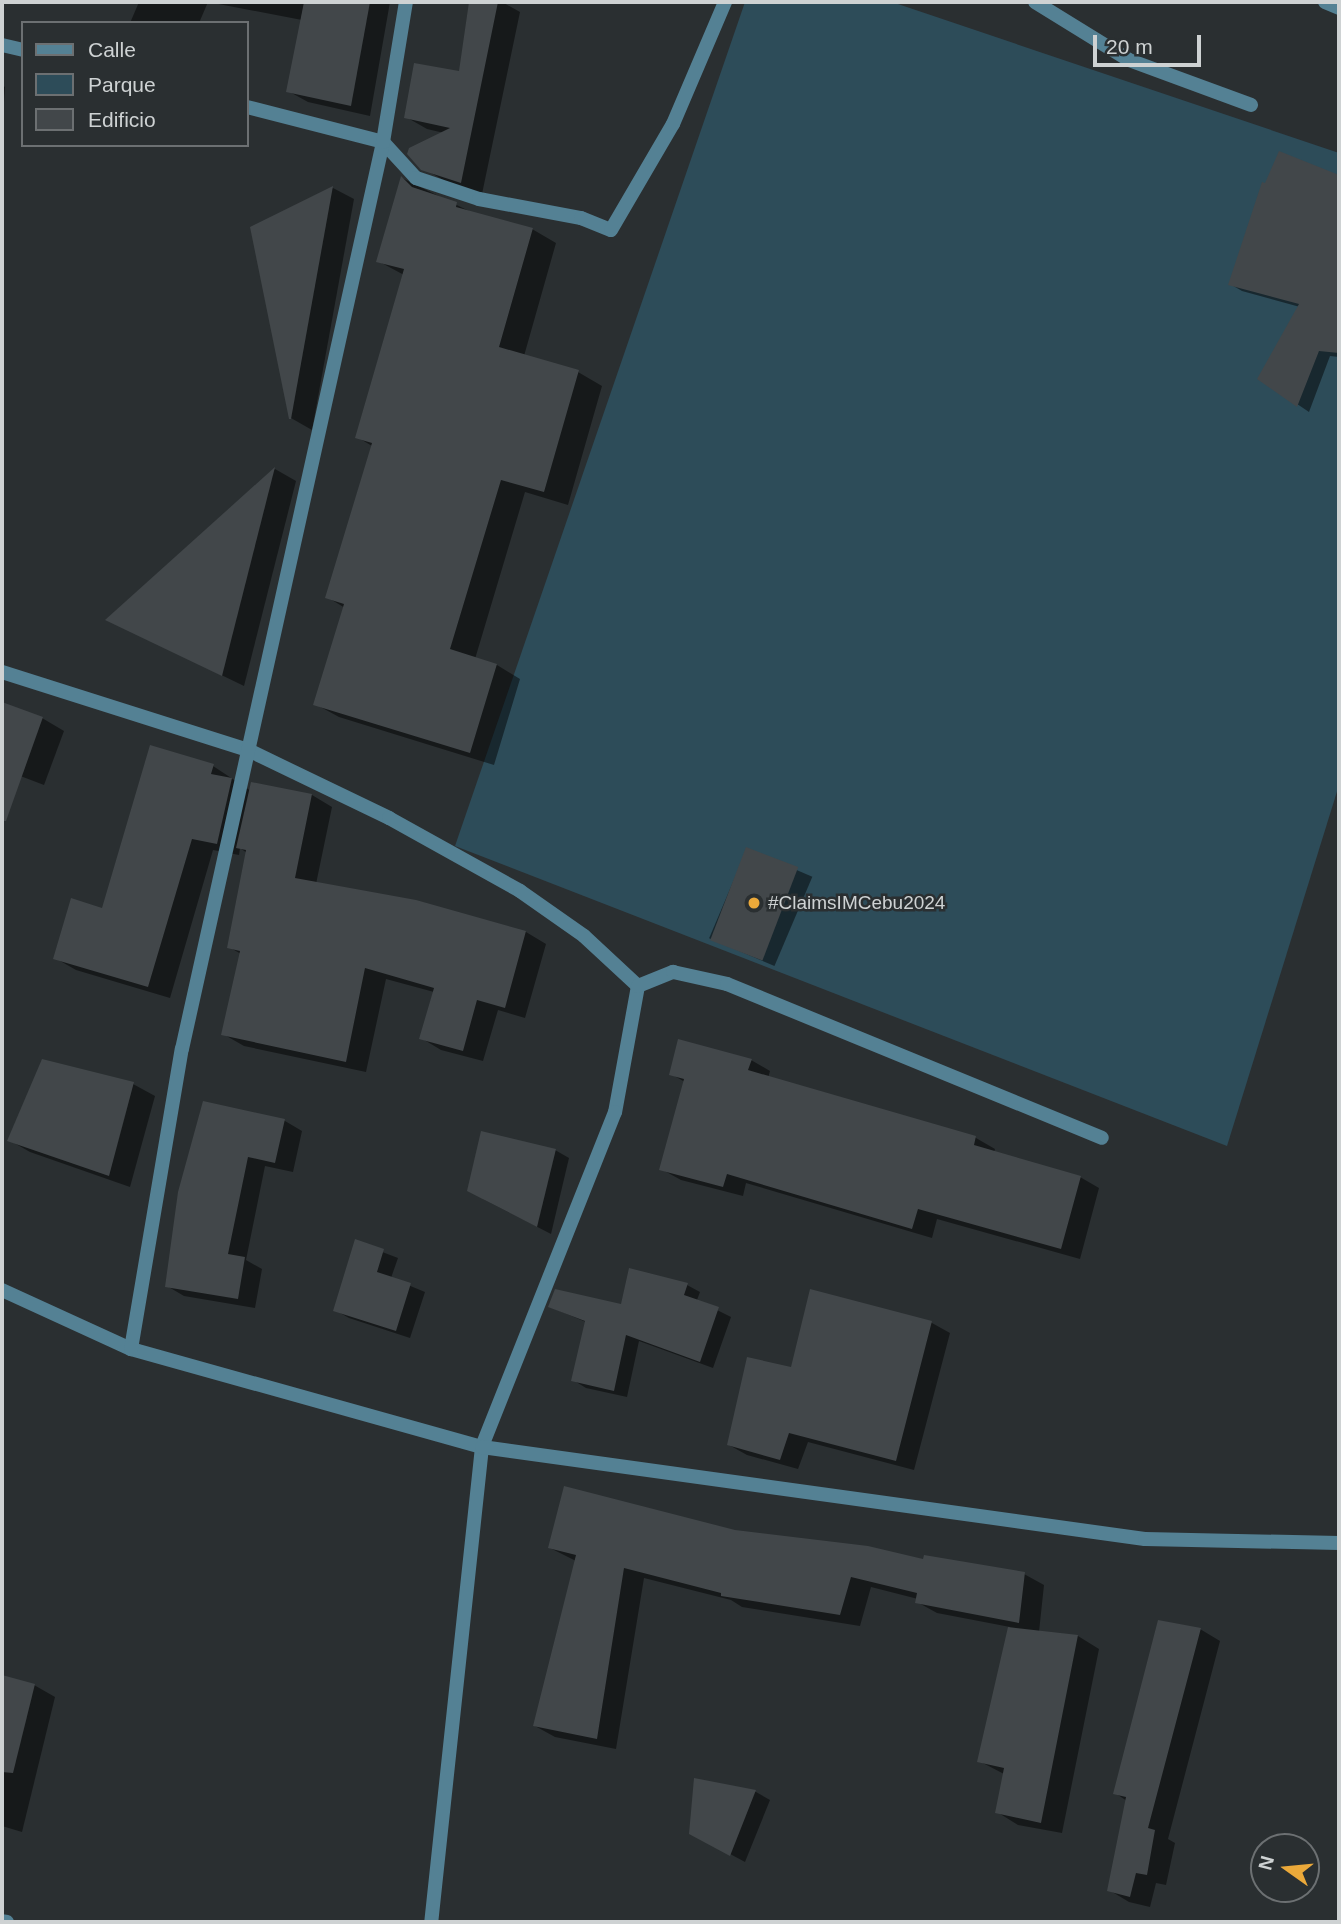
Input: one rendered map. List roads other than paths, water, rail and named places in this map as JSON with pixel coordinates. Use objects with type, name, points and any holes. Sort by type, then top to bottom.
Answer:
[{"type":"street","points":[[131,1349],[182,1049],[383,142],[406,2]]},
{"type":"street","points":[[248,107],[383,142],[416,178],[479,199],[581,218],[611,230],[673,124],[726,2]]},
{"type":"street","points":[[1035,2],[1129,60],[1251,105]]},
{"type":"street","points":[[1325,2],[1339,8]]},
{"type":"street","points":[[2,45],[21,50]]},
{"type":"street","points":[[2,672],[248,750],[389,818],[520,891],[584,936],[638,986]]},
{"type":"street","points":[[638,986],[674,972],[727,984],[1102,1138]]},
{"type":"street","points":[[431,1922],[482,1447],[615,1112],[638,986]]},
{"type":"street","points":[[2,1290],[131,1349],[482,1447],[1145,1539],[1339,1543]]},
{"type":"street","points":[[2,1921],[7,1922]]},
{"type":"place","name":"#ClaimsIMCebu2024","points":[[754,903]]}]
